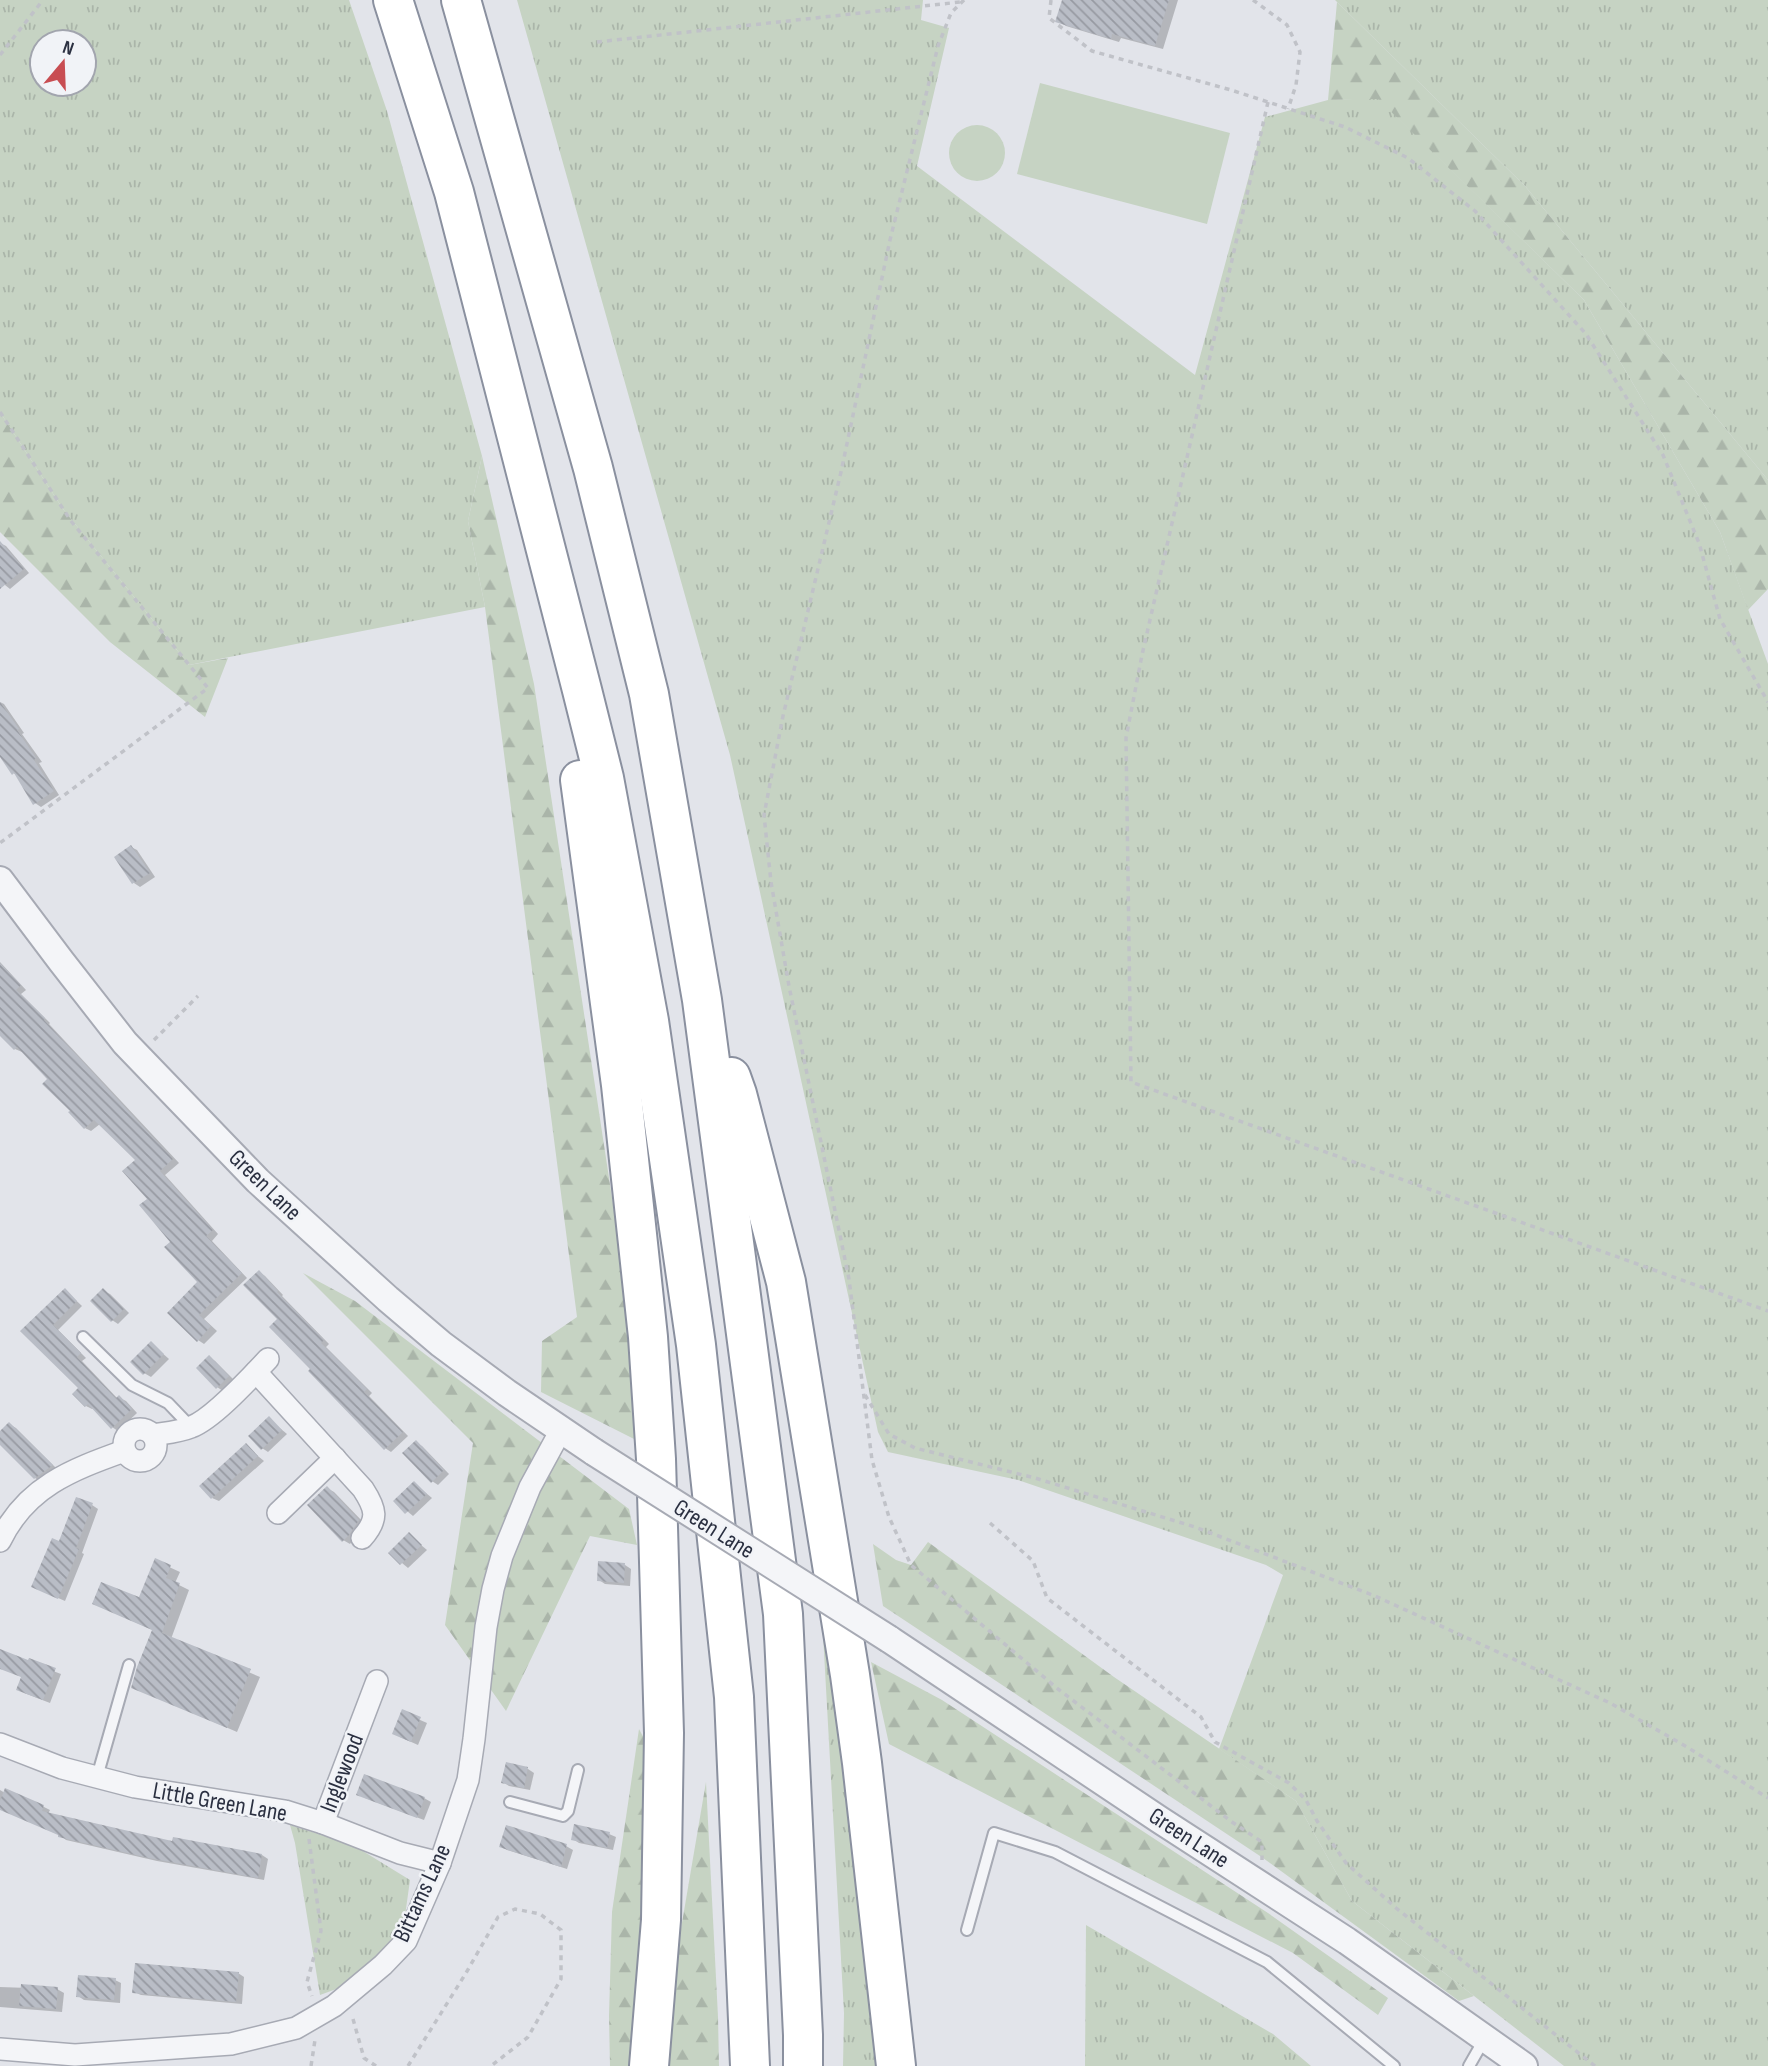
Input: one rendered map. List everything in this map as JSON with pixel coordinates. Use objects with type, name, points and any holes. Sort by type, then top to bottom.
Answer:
[{"type":"highway","points":[[393,0],[454,192],[582,690],[604,778],[649,1021],[696,1345],[734,1697],[750,2066]]},
{"type":"highway","points":[[461,0],[593,468],[649,694],[702,1000],[783,1614],[803,2066]]},
{"type":"highway","points":[[582,690],[580,785],[621,1085],[648,1337],[656,1459],[664,1733],[661,1920],[649,2066]]},
{"type":"highway","points":[[702,1000],[737,1094],[786,1282],[862,1763],[896,2066]]},
{"type":"street","name":"Green Lane","points":[[0,880],[127,1049],[258,1181],[441,1344],[594,1452],[889,1639],[1347,1941],[1524,2066]]},
{"type":"street","points":[[0,1541],[8,1507],[76,1468],[124,1451],[123,1443],[132,1430],[140,1428],[153,1435],[191,1427],[201,1422],[262,1365],[335,1458],[363,1489],[373,1506],[371,1528],[362,1538]]},
{"type":"street","name":"Bittams Lane","points":[[0,2049],[75,2054],[231,2044],[296,2028],[334,2006],[383,1965],[406,1941],[440,1863],[468,1780],[493,1589],[502,1556],[530,1487],[561,1430]]},
{"type":"street","points":[[278,1513],[335,1458]]},
{"type":"street","name":"Inglewood","points":[[315,1820],[351,1720],[377,1681]]},
{"type":"street","name":"Little Green Lane","points":[[0,1744],[62,1768],[135,1787],[285,1811],[400,1853],[440,1863]]},
{"type":"lane","points":[[83,1336],[132,1385],[168,1403],[191,1427]]},
{"type":"lane","points":[[97,1777],[129,1665]]},
{"type":"lane","points":[[510,1802],[563,1816],[568,1811],[578,1770]]},
{"type":"lane","points":[[967,1930],[994,1833],[1055,1852],[1267,1962],[1394,2066]]},
{"type":"lane","points":[[1469,2066],[1485,2038]]},
{"type":"path","points":[[0,55],[43,0]]},
{"type":"path","points":[[1051,0],[1049,18],[1092,51],[1345,127],[1408,158],[1475,211],[1586,334],[1662,456],[1699,543],[1720,619],[1768,702]]},
{"type":"path","points":[[1253,0],[1287,25],[1300,52],[1296,85],[1288,109]]},
{"type":"path","points":[[597,43],[963,1]]},
{"type":"path","points":[[963,1],[951,13],[938,46],[890,240],[841,472],[783,716],[764,815],[771,882],[789,986],[849,1279],[872,1460],[889,1517],[911,1565],[1058,1689],[1221,1814],[1262,1842],[1263,1858],[1257,1883]]},
{"type":"path","points":[[1268,103],[1145,642],[1126,738],[1131,1082],[1768,1311]]},
{"type":"path","points":[[0,412],[71,521],[208,688],[0,843]]},
{"type":"path","points":[[127,1049],[198,996]]},
{"type":"path","points":[[864,1393],[889,1434],[915,1448],[1035,1478],[1195,1527],[1375,1596],[1610,1703],[1768,1798]]},
{"type":"path","points":[[990,1523],[1033,1561],[1047,1598],[1201,1717],[1215,1742],[1289,1783],[1306,1800],[1346,1863],[1396,1908],[1595,2066]]},
{"type":"path","points":[[315,1820],[321,1931],[307,1982],[320,2015]]},
{"type":"path","points":[[408,2066],[498,1917],[515,1909],[540,1914],[561,1930],[561,1979],[528,2037],[491,2066]]},
{"type":"path","points":[[346,1996],[364,2058],[376,2066]]},
{"type":"green space","points":[[0,0],[349,0],[387,111],[482,456],[468,521],[485,607],[189,665],[63,509],[0,412]]},
{"type":"green space","points":[[517,0],[923,0],[921,20],[949,28],[917,166],[1195,375],[1265,117],[1328,100],[1378,98],[1584,300],[1720,532],[1768,664],[1768,2066],[1564,2066],[1352,1901],[1296,1801],[1219,1749],[1283,1575],[1266,1565],[1018,1480],[888,1452],[878,1432],[730,755]]},
{"type":"green space","points":[[1335,0],[1768,0],[1768,480],[1525,186]]},
{"type":"green space","points":[[1337,2],[1525,186],[1768,480],[1768,589],[1748,610],[1720,532],[1584,300],[1378,99],[1328,100]]},
{"type":"green space","points":[[1040,83],[1230,133],[1207,224],[1017,174]]},
{"type":"green space","points":[[977,125],[988,127],[997,133],[1003,142],[1003,164],[997,173],[988,179],[977,181],[966,179],[957,173],[951,164],[949,153],[951,142],[957,133],[966,127]]},
{"type":"green space","points":[[0,412],[63,509],[189,665],[228,658],[205,717],[110,642],[0,532]]},
{"type":"green space","points":[[482,456],[534,684],[633,1336],[638,1441],[541,1392],[542,1341],[577,1317],[485,607],[468,521]]},
{"type":"green space","points":[[303,1273],[355,1301],[629,1509],[637,1545],[590,1536],[506,1711],[445,1625],[473,1443]]},
{"type":"green space","points":[[928,1542],[1114,1677],[1296,1801],[1352,1901],[1474,1996],[1459,2001],[1263,1858],[883,1606],[873,1544],[896,1560],[911,1565]]},
{"type":"green space","points":[[823,1634],[842,1714],[878,2066],[843,2066],[844,2013]]},
{"type":"green space","points":[[871,1662],[942,1700],[1268,1913],[1388,1998],[1378,2015],[1293,1953],[889,1744]]},
{"type":"green space","points":[[639,1729],[648,1746],[641,1970],[630,2066],[610,2066],[612,1912]]},
{"type":"green space","points":[[706,1782],[719,2066],[665,2066],[669,1999]]},
{"type":"green space","points":[[290,1825],[353,1845],[410,1880],[405,1916],[369,1977],[320,1995],[295,1843]]},
{"type":"green space","points":[[1086,1925],[1273,2034],[1311,2066],[1085,2066]]},
{"type":"building","points":[[1062,0],[1169,0],[1155,46],[1112,34],[1111,39],[1055,22]]},
{"type":"building","points":[[0,541],[24,569],[0,589]]},
{"type":"building","points":[[0,702],[19,729],[17,730],[54,791],[33,805],[14,773],[12,775],[0,757]]},
{"type":"building","points":[[131,845],[150,873],[132,884],[114,857]]},
{"type":"building","points":[[0,963],[21,985],[16,990],[45,1018],[173,1159],[160,1171],[213,1230],[206,1236],[242,1273],[199,1315],[211,1326],[197,1342],[167,1313],[197,1282],[164,1247],[170,1242],[139,1205],[147,1199],[122,1171],[135,1160],[94,1120],[84,1129],[42,1084],[47,1079],[17,1047],[14,1050],[0,1036]]},
{"type":"building","points":[[259,1270],[324,1340],[321,1343],[367,1389],[364,1392],[403,1432],[384,1450],[269,1327],[277,1319],[243,1285]]},
{"type":"building","points":[[65,1288],[77,1301],[53,1325],[81,1353],[77,1357],[116,1398],[119,1395],[132,1409],[111,1429],[88,1404],[85,1407],[72,1394],[78,1388],[20,1331]]},
{"type":"building","points":[[103,1288],[124,1309],[111,1322],[90,1301]]},
{"type":"building","points":[[151,1341],[164,1354],[143,1375],[130,1362]]},
{"type":"building","points":[[209,1355],[229,1376],[216,1389],[196,1368]]},
{"type":"building","points":[[269,1416],[282,1430],[261,1450],[248,1436]]},
{"type":"building","points":[[9,1422],[53,1465],[34,1479],[0,1445],[0,1431]]},
{"type":"building","points":[[416,1440],[444,1470],[431,1483],[402,1453]]},
{"type":"building","points":[[246,1443],[258,1456],[211,1499],[199,1486]]},
{"type":"building","points":[[414,1481],[427,1494],[405,1514],[393,1501]]},
{"type":"building","points":[[327,1486],[359,1520],[342,1542],[307,1505]]},
{"type":"building","points":[[76,1497],[93,1503],[76,1548],[79,1549],[58,1599],[31,1587],[52,1538],[59,1541]]},
{"type":"building","points":[[409,1532],[422,1545],[400,1565],[388,1553]]},
{"type":"building","points":[[155,1558],[171,1565],[166,1578],[180,1583],[162,1633],[251,1669],[227,1728],[131,1688],[152,1630],[92,1604],[101,1582],[139,1597]]},
{"type":"building","points":[[598,1561],[625,1563],[624,1583],[597,1581]]},
{"type":"building","points":[[0,1649],[56,1668],[43,1700],[16,1690],[21,1677],[0,1669]]},
{"type":"building","points":[[402,1709],[421,1717],[411,1742],[392,1734]]},
{"type":"building","points":[[506,1762],[528,1767],[524,1788],[501,1783]]},
{"type":"building","points":[[364,1774],[425,1797],[417,1818],[356,1795]]},
{"type":"building","points":[[5,1788],[44,1805],[42,1811],[172,1841],[173,1837],[262,1854],[258,1878],[149,1858],[58,1837],[0,1810]]},
{"type":"building","points":[[574,1824],[610,1832],[607,1848],[571,1840]]},
{"type":"building","points":[[506,1825],[567,1844],[561,1867],[499,1847]]},
{"type":"building","points":[[135,1963],[239,1972],[236,2002],[132,1993]]},
{"type":"building","points":[[78,1975],[116,1978],[114,2000],[76,1997]]},
{"type":"building","points":[[21,1984],[58,1987],[56,2009],[19,2006]]}]
